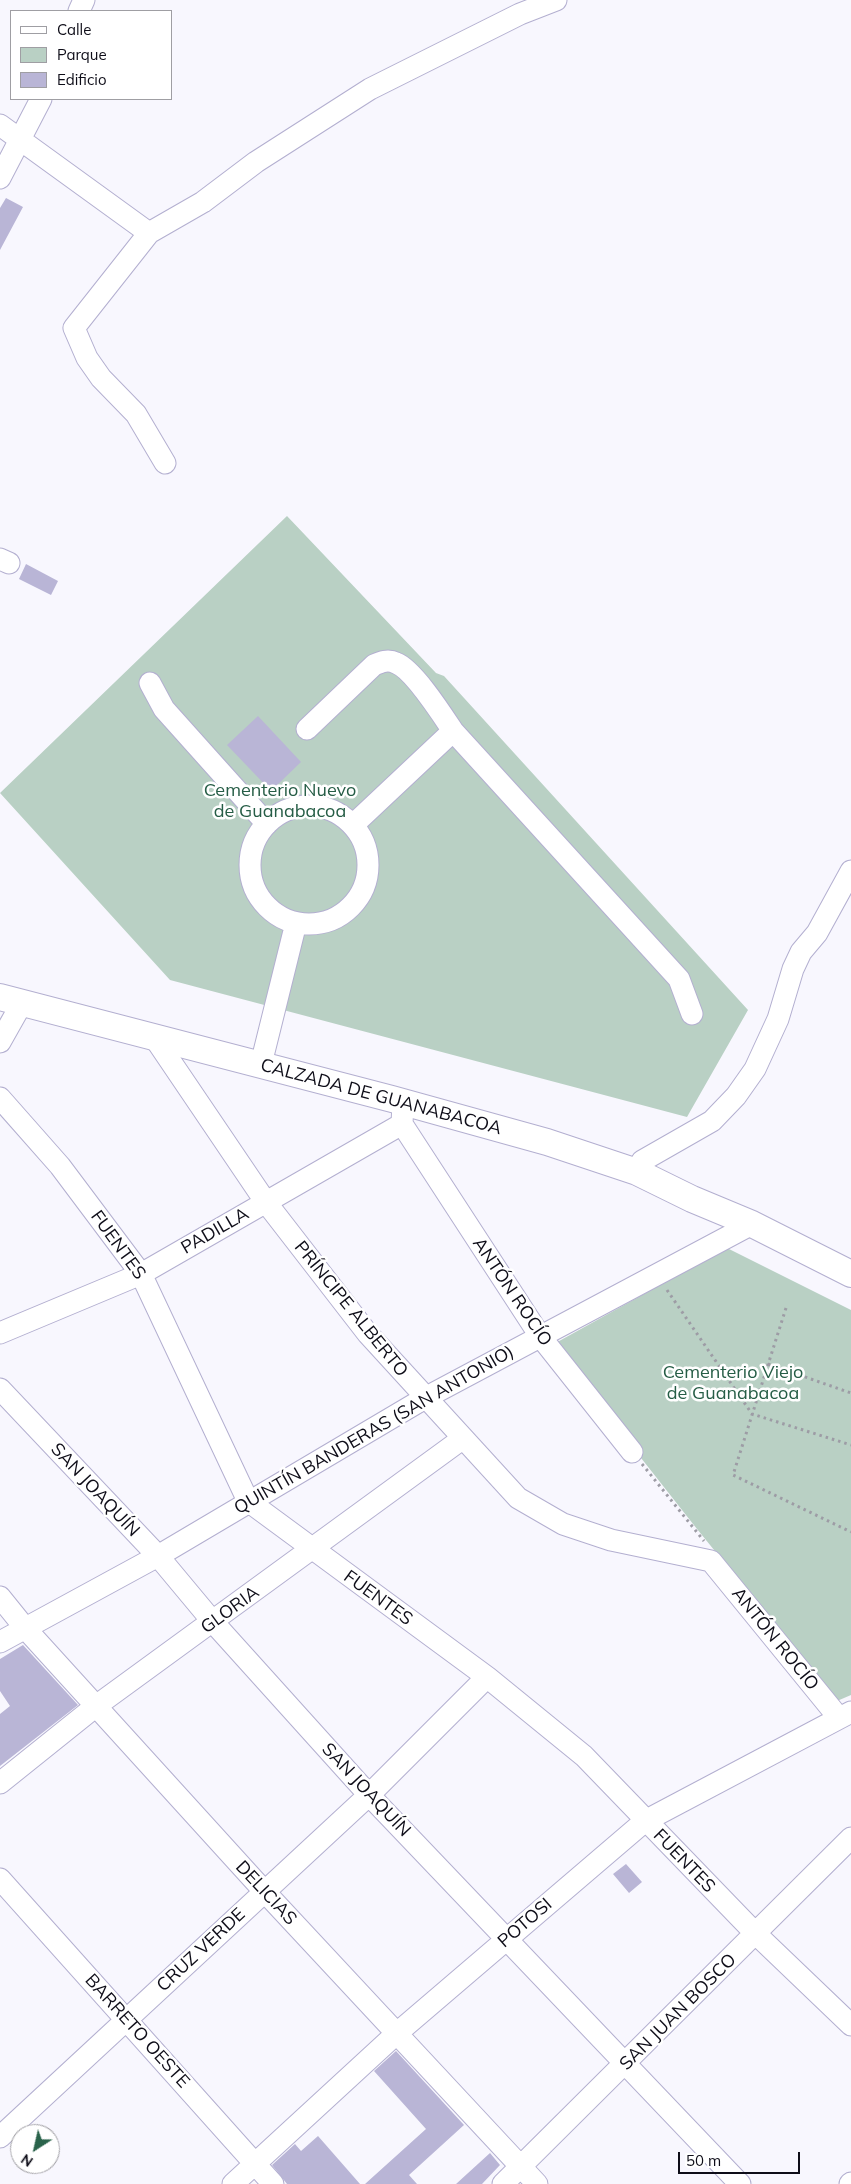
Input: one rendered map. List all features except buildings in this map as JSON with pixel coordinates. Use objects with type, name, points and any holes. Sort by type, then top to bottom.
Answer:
[{"type":"main road","name":"CALZADA DE GUANABACOA","points":[[11,1000],[261,1064],[402,1113],[547,1142],[637,1172],[692,1199],[752,1224],[851,1274]]},
{"type":"street","points":[[165,463],[136,414],[101,378],[86,358],[74,328],[149,233],[203,202],[256,162],[370,89],[520,14],[556,0]]},
{"type":"street","points":[[0,178],[22,140],[41,100]]},
{"type":"street","points":[[0,125],[149,233]]},
{"type":"street","points":[[308,729],[374,665],[383,661],[397,663],[430,696],[453,731],[679,979],[692,1014]]},
{"type":"street","points":[[150,683],[164,710],[267,824]]},
{"type":"street","points":[[354,826],[453,731]]},
{"type":"street","points":[[305,806],[316,806],[336,813],[354,826],[360,834],[368,854],[368,875],[361,895],[347,912],[318,924],[296,923],[277,915],[269,908],[252,882],[250,861],[258,836],[267,824],[284,811],[305,806]]},
{"type":"street","points":[[637,1172],[642,1161],[712,1121],[736,1096],[755,1069],[778,1018],[793,969],[801,952],[816,933],[851,871]]},
{"type":"street","points":[[261,1064],[296,923]]},
{"type":"street","points":[[0,1042],[11,1000]]},
{"type":"street","name":"PRÍNCIPE ALBERTO","points":[[154,1037],[265,1201],[368,1334],[424,1398],[518,1498],[563,1524],[611,1540],[711,1561]]},
{"type":"street","name":"FUENTES","points":[[0,1098],[60,1166],[141,1274],[248,1501],[312,1550],[487,1677],[584,1756],[756,1934],[851,2024]]},
{"type":"street","name":"PADILLA","points":[[0,1333],[141,1274],[265,1201],[402,1113]]},
{"type":"street","name":"ANTÓN ROCÍO","points":[[402,1113],[540,1336],[632,1452]]},
{"type":"street","name":"QUINTÍN BANDERAS (SAN ANTONIO)","points":[[0,1642],[158,1556],[424,1398],[752,1224]]},
{"type":"street","name":"SAN JOAQUÍN","points":[[0,1389],[158,1556],[213,1622],[369,1795],[740,2184]]},
{"type":"street","name":"GLORIA","points":[[0,1783],[96,1706],[462,1439]]},
{"type":"street","name":"ANTÓN ROCÍO","points":[[711,1561],[845,1715]]},
{"type":"street","name":"DELICIAS","points":[[0,1597],[25,1628],[264,1891],[537,2184]]},
{"type":"street","name":"CRUZ VERDE","points":[[0,2138],[369,1795],[487,1677]]},
{"type":"street","name":"POTOSI","points":[[233,2184],[396,2034],[645,1821],[845,1715]]},
{"type":"street","name":"SAN JUAN BOSCO","points":[[503,2184],[625,2065],[851,1838]]},
{"type":"street","name":"BARRETO OESTE","points":[[0,1879],[127,2018],[273,2184]]},
{"type":"path","points":[[665,1288],[752,1414],[851,1445]]},
{"type":"path","points":[[786,1308],[733,1475],[851,1532]]},
{"type":"path","points":[[768,1364],[851,1393]]},
{"type":"path","points":[[632,1452],[702,1538],[711,1561]]},
{"type":"green space","name":"Cementerio Nuevo de Guanabacoa","points":[[287,516],[436,673],[444,676],[748,1010],[687,1117],[170,980],[0,793]]},
{"type":"green space","name":"Cementerio Viejo de Guanabacoa","points":[[727,1248],[851,1310],[851,1695],[837,1701],[697,1529],[552,1345]]}]
